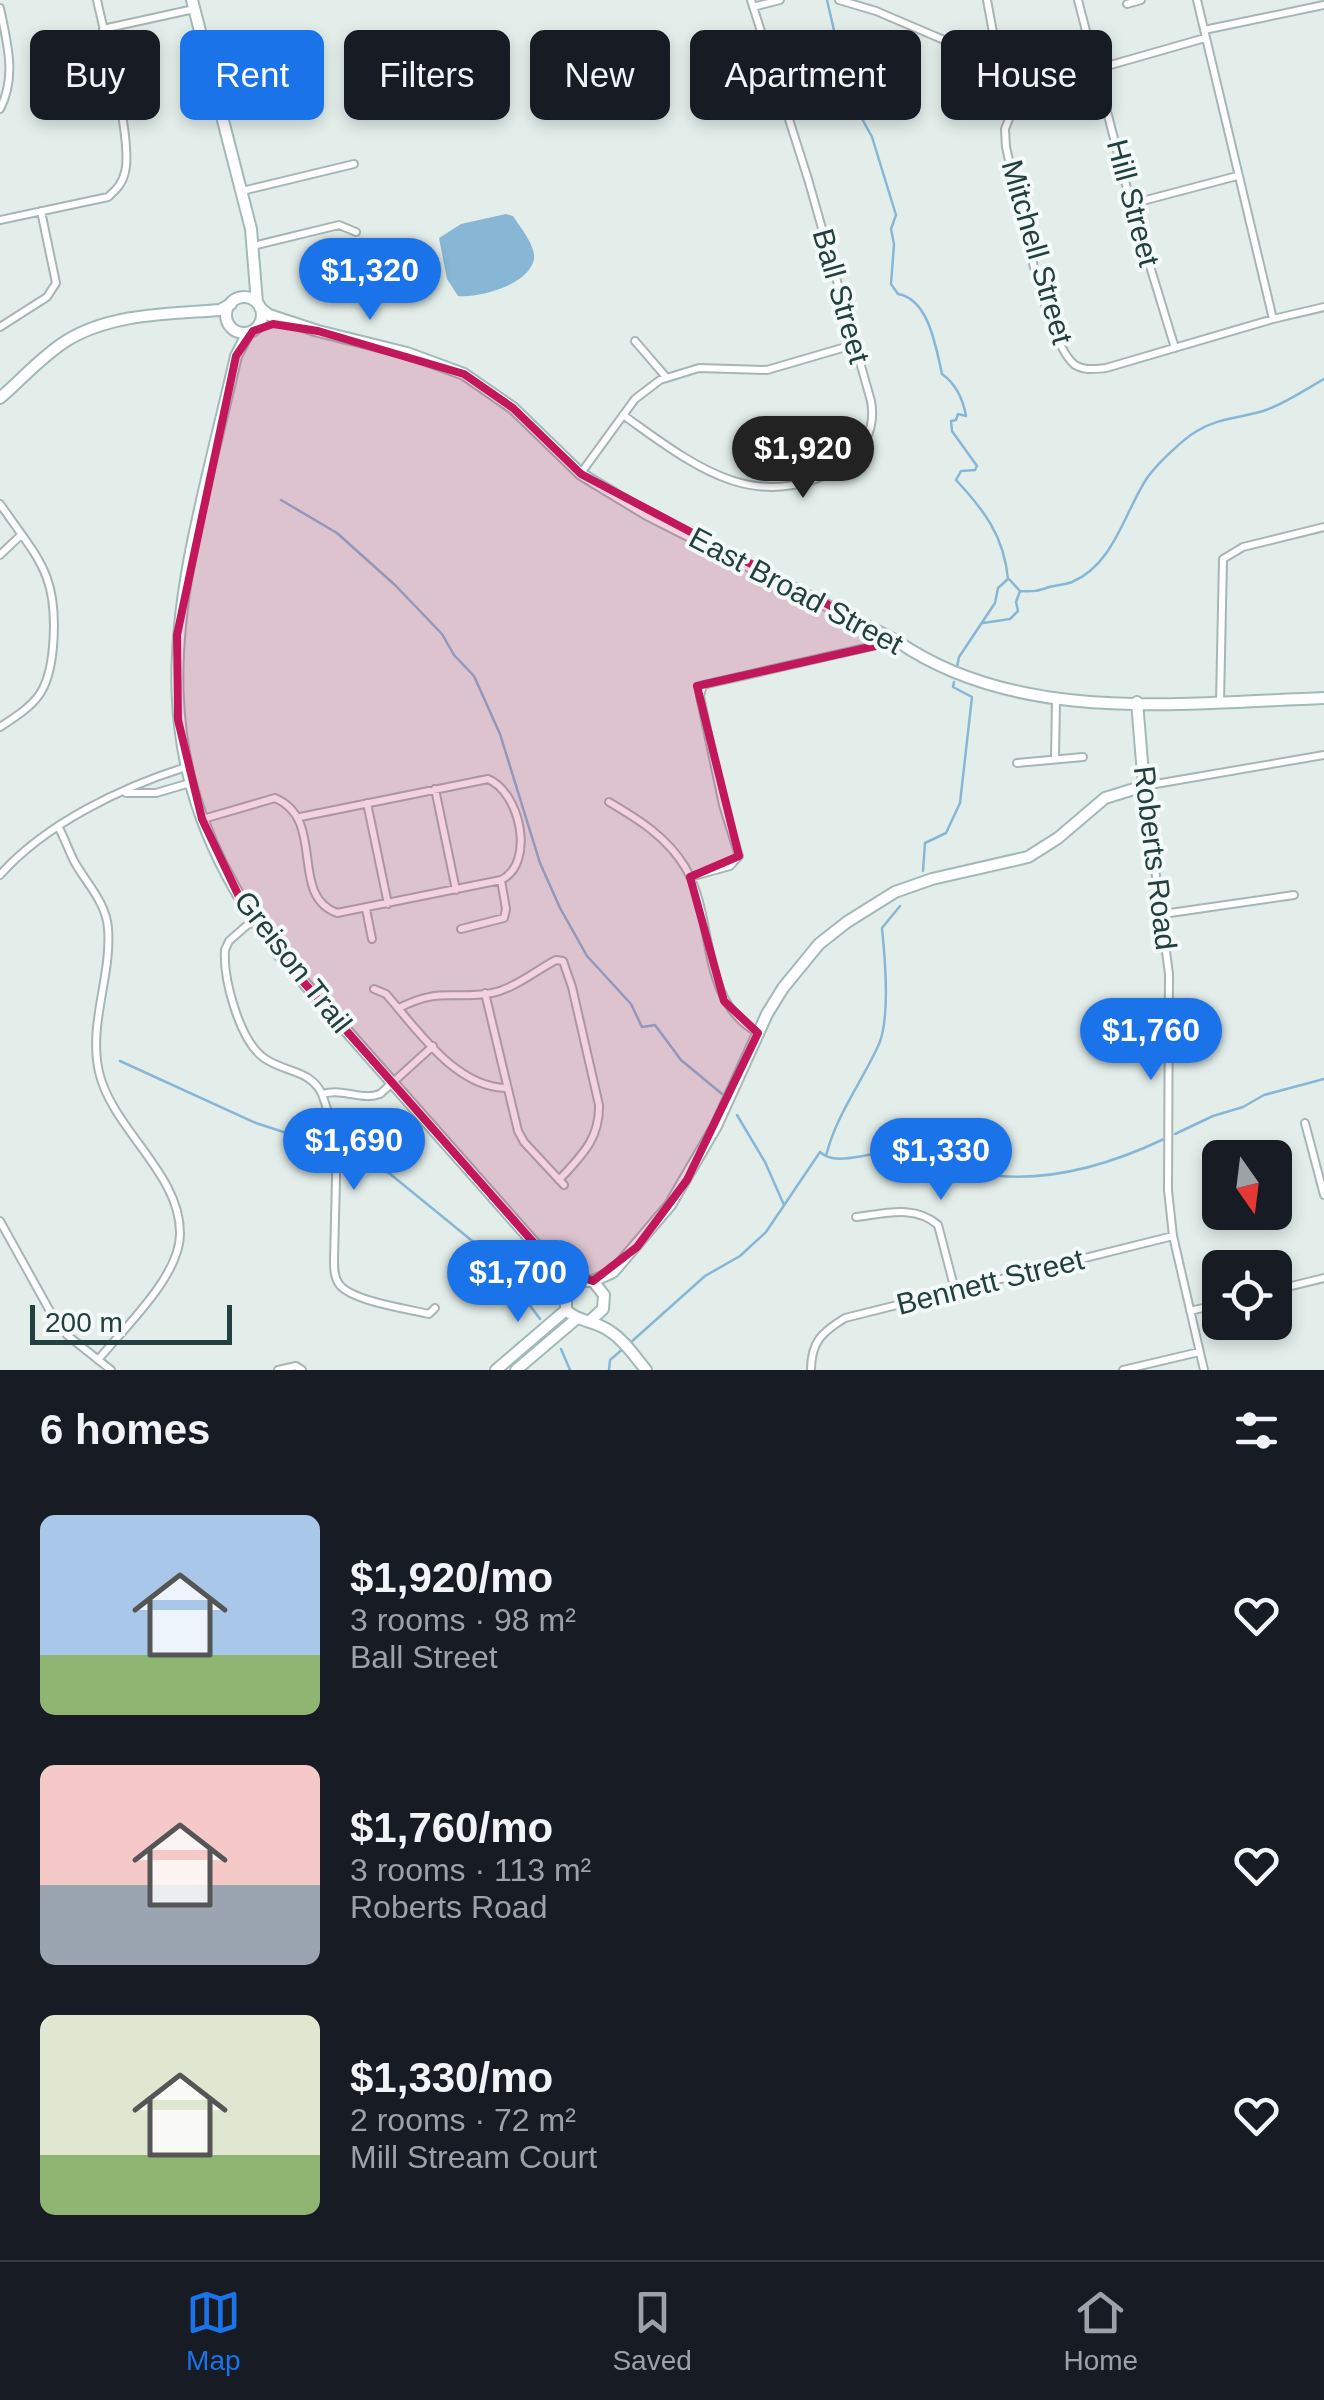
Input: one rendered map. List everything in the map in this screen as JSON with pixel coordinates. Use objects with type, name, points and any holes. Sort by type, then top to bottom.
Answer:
[{"type":"street","points":[[0,220],[108,197],[120,186],[126,168],[123,128],[97,0]]},
{"type":"street","points":[[752,4],[780,0]]},
{"type":"street","points":[[839,0],[876,11],[941,40]]},
{"type":"street","points":[[988,0],[993,30]]},
{"type":"street","name":"Hill Street","points":[[1078,0],[1086,30]]},
{"type":"street","points":[[1128,4],[1141,0]]},
{"type":"street","points":[[1197,0],[1273,318]]},
{"type":"street","name":"Ball Street","points":[[623,414],[672,450],[732,481],[756,488],[783,488],[832,472],[856,458],[869,436],[874,415],[856,344],[752,4]]},
{"type":"street","points":[[103,29],[193,5],[253,246],[262,318],[253,330]]},
{"type":"street","points":[[1112,63],[1204,34],[1324,6]]},
{"type":"street","points":[[0,8],[11,78],[0,109]]},
{"type":"street","name":"Mitchell Street","points":[[1008,120],[1006,147],[1044,300],[1068,358],[1081,368],[1106,368],[1175,348]]},
{"type":"street","name":"Hill Street","points":[[1110,120],[1175,348]]},
{"type":"street","points":[[241,191],[354,164]]},
{"type":"street","points":[[1132,204],[1237,176]]},
{"type":"street","points":[[0,328],[47,298],[56,283],[41,211]]},
{"type":"street","points":[[253,246],[340,225],[356,232]]},
{"type":"street","points":[[0,398],[48,354],[85,331],[122,320],[220,310],[235,301],[246,291],[253,246]]},
{"type":"street","name":"East Broad Street","points":[[235,301],[249,298],[268,314],[318,332]]},
{"type":"street","points":[[232,327],[227,313],[235,301]]},
{"type":"street","points":[[1175,348],[1324,307]]},
{"type":"street","name":"East Broad Street","points":[[174,314],[216,318],[232,327],[253,330],[273,324],[318,332],[407,352],[464,374],[514,408],[581,474],[665,523],[897,641],[956,676],[1020,694],[1056,699],[1220,702],[1324,698]]},
{"type":"street","name":"Greison Trail","points":[[232,327],[236,356]]},
{"type":"street","name":"Greison Trail","points":[[253,330],[236,356],[186,576],[177,635],[178,720],[190,784],[226,875],[253,920],[556,1268],[566,1291]]},
{"type":"street","points":[[634,340],[666,377]]},
{"type":"street","points":[[581,474],[635,398],[666,377],[699,368],[767,370],[856,344]]},
{"type":"street","points":[[0,504],[43,567],[54,592],[56,613],[51,669],[44,690],[31,706],[0,727]]},
{"type":"street","points":[[1220,702],[1223,558],[1242,547],[1324,527]]},
{"type":"street","points":[[0,555],[21,535]]},
{"type":"street","points":[[690,877],[730,866],[739,856],[715,773],[700,696],[702,685],[897,641]]},
{"type":"street","points":[[1055,759],[1056,699]]},
{"type":"street","name":"Roberts Road","points":[[1138,702],[1144,786],[1169,974],[1168,1190],[1172,1236],[1204,1370]]},
{"type":"street","points":[[612,1332],[603,1310],[604,1294],[613,1272],[651,1230],[687,1180],[782,988],[819,944],[875,902],[932,879],[1028,857],[1106,798],[1144,786],[1324,755]]},
{"type":"street","points":[[1017,763],[1083,757]]},
{"type":"street","points":[[0,875],[58,826],[142,782],[186,767]]},
{"type":"street","points":[[202,820],[275,798],[286,803],[300,817],[314,894],[329,910],[337,912],[501,880],[517,869],[521,858],[511,798],[504,788],[488,779],[300,817]]},
{"type":"street","points":[[124,793],[156,794],[190,784]]},
{"type":"street","points":[[435,789],[456,890]]},
{"type":"street","points":[[609,802],[656,833],[674,852],[690,877],[724,1001],[744,1024],[758,1033]]},
{"type":"street","points":[[367,803],[388,904]]},
{"type":"street","points":[[58,826],[101,903],[108,924],[108,956],[97,1028],[99,1072],[115,1107],[166,1185],[178,1215],[180,1235],[177,1255],[163,1282],[98,1360]]},
{"type":"street","points":[[0,860],[7,867]]},
{"type":"street","points":[[461,929],[504,918],[501,880]]},
{"type":"street","points":[[1163,914],[1294,895]]},
{"type":"street","points":[[366,909],[372,939]]},
{"type":"street","points":[[253,920],[229,941],[225,950],[242,1032],[263,1058],[307,1075],[322,1094],[336,1135],[336,1280],[346,1291],[360,1297],[429,1314],[434,1308]]},
{"type":"street","points":[[399,1008],[423,996],[507,988],[556,960],[563,962],[600,1121],[589,1146],[561,1183],[524,1142],[506,1088],[486,993]]},
{"type":"street","points":[[374,989],[386,994],[469,1079],[493,1088],[506,1088]]},
{"type":"street","points":[[322,1094],[345,1090],[371,1097],[393,1084],[433,1046]]},
{"type":"street","points":[[1306,1124],[1324,1195]]},
{"type":"street","points":[[336,1135],[368,1134]]},
{"type":"street","points":[[856,1218],[910,1212],[930,1217],[938,1225],[955,1290]]},
{"type":"street","points":[[0,1221],[67,1335],[111,1370]]},
{"type":"street","name":"Bennett Street","points":[[811,1370],[811,1356],[820,1333],[845,1318],[1172,1236]]},
{"type":"street","name":"Greison Trail","points":[[556,1268],[577,1280]]},
{"type":"street","points":[[613,1272],[593,1281],[577,1280],[566,1291],[566,1310],[576,1319],[590,1320],[612,1332],[646,1370]]},
{"type":"street","points":[[1292,1286],[1324,1278]]},
{"type":"street","points":[[593,1281],[604,1294]]},
{"type":"street","points":[[1190,1312],[1202,1309]]},
{"type":"street","points":[[496,1370],[566,1310]]},
{"type":"street","points":[[590,1320],[603,1310]]},
{"type":"street","points":[[516,1370],[576,1319]]},
{"type":"street","points":[[1123,1370],[1199,1352]]},
{"type":"street","points":[[278,1370],[296,1366],[302,1370]]},
{"type":"highlighted area","points":[[273,324],[318,331],[464,374],[513,408],[581,474],[897,641],[697,686],[739,856],[690,877],[724,1001],[758,1033],[687,1180],[637,1247],[593,1281],[556,1268],[276,951],[244,907],[202,819],[178,720],[177,635],[236,356],[253,331]]},
{"type":"water","points":[[506,214],[513,216],[530,243],[534,259],[530,268],[502,288],[458,296],[447,279],[439,238],[461,224]]},
{"type":"waterway","points":[[827,0],[849,95],[872,137],[896,215],[891,229],[891,284],[924,315],[942,374],[961,398],[966,416],[958,414],[951,421],[952,431],[977,466],[975,470],[961,471],[956,480],[991,525],[1006,564],[1008,579],[998,588],[995,603],[959,657],[957,667]]},
{"type":"waterway","points":[[983,623],[1010,619],[1018,611],[1020,591],[1072,582],[1086,574],[1117,536],[1147,478],[1191,435],[1213,423],[1271,408],[1324,379]]},
{"type":"waterway","points":[[281,500],[337,533],[395,585],[442,634],[454,655],[474,676],[500,734],[540,863],[587,956],[631,1004],[642,1027],[655,1025],[681,1060],[722,1094]]},
{"type":"waterway","points":[[1009,579],[1020,591]]},
{"type":"waterway","points":[[923,871],[925,843],[946,833],[960,803],[972,697],[953,687],[954,682]]},
{"type":"waterway","points":[[826,1156],[836,1127],[879,1044],[886,987],[882,928],[900,906]]},
{"type":"waterway","points":[[120,1061],[256,1123],[329,1147],[389,1173],[498,1262],[540,1319]]},
{"type":"waterway","points":[[1175,1134],[1264,1095],[1324,1079]]},
{"type":"waterway","points":[[737,1115],[765,1162],[784,1205]]},
{"type":"waterway","points":[[630,1343],[705,1276],[740,1256],[766,1232],[820,1152],[835,1158],[898,1155],[977,1173],[1025,1177],[1096,1165],[1164,1139]]},
{"type":"waterway","points":[[609,1370],[610,1360],[624,1348]]},
{"type":"waterway","points":[[561,1349],[570,1370]]}]
